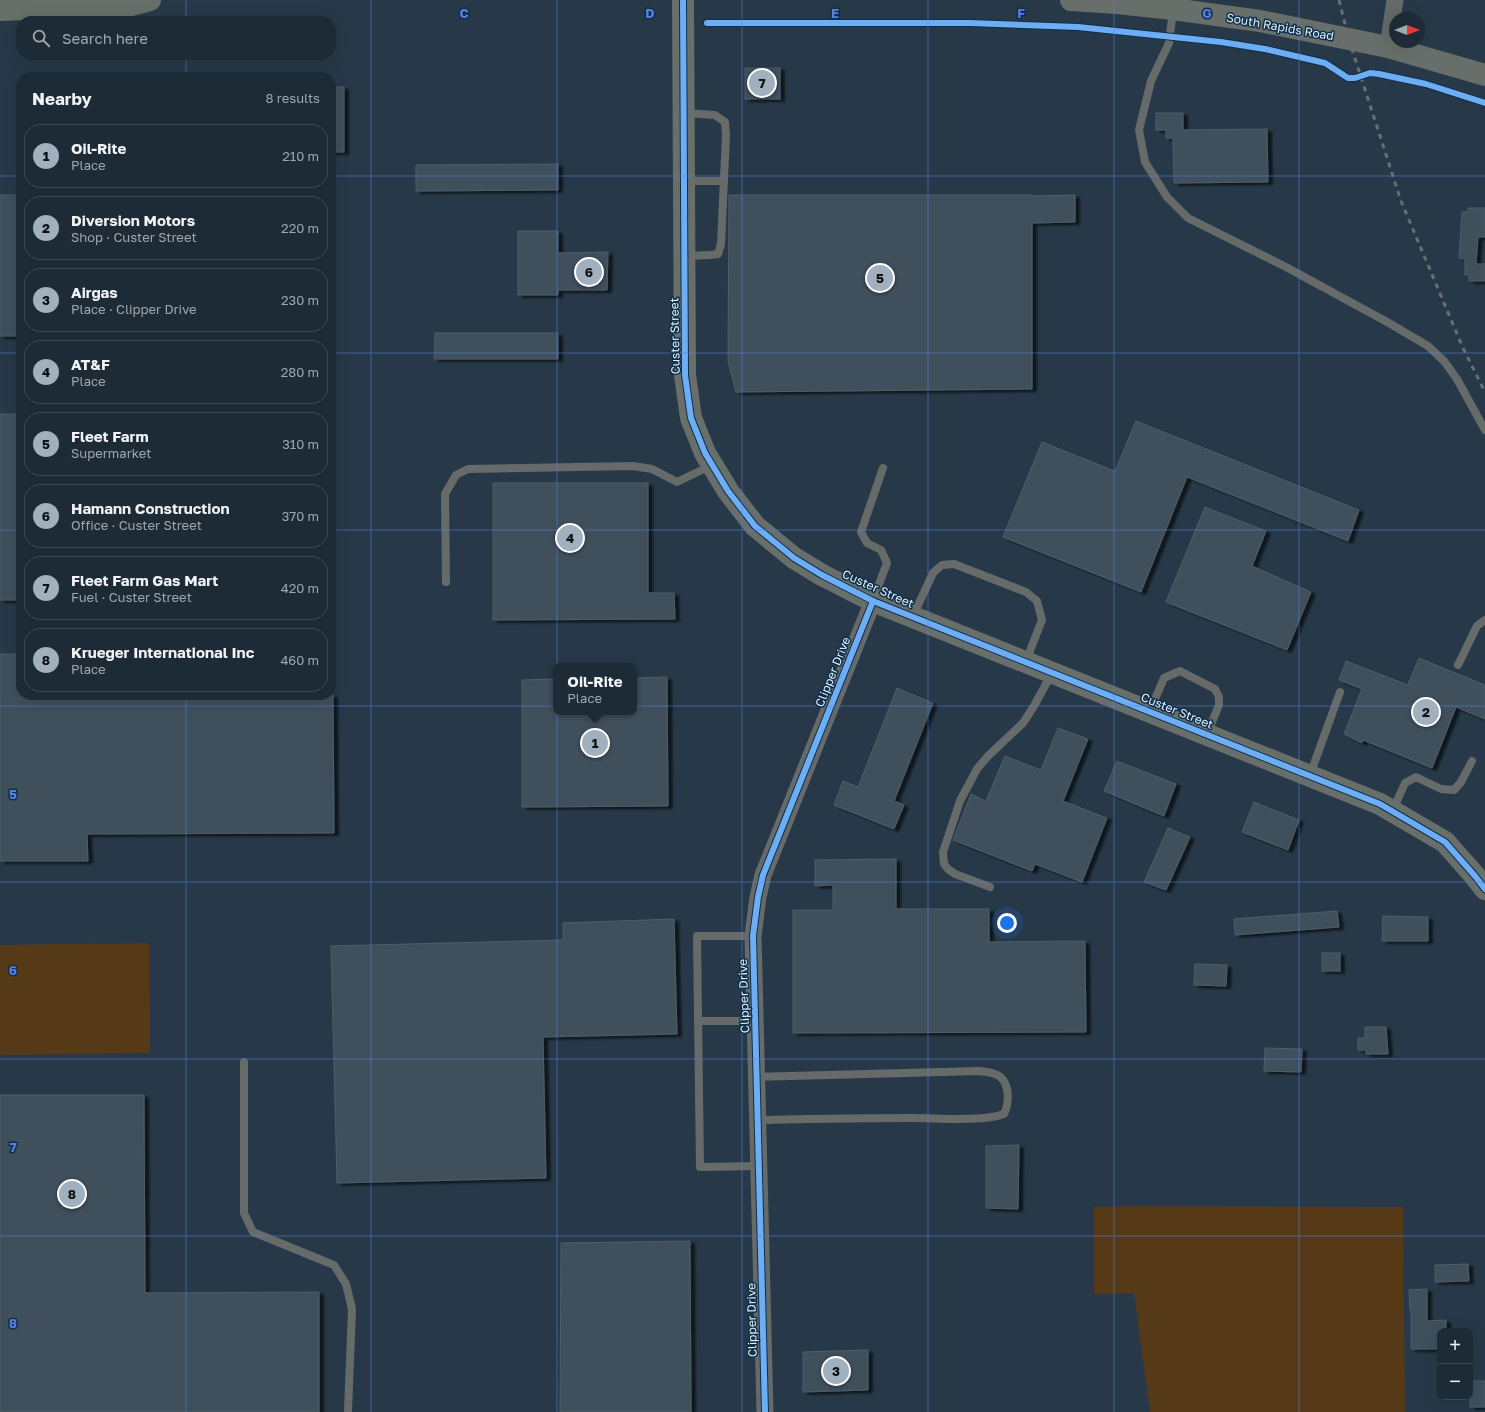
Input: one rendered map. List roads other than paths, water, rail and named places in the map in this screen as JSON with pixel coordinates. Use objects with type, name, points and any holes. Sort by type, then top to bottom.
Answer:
[{"type":"street","points":[[0,10],[131,5],[150,0]]},
{"type":"street","name":"Custer Street","points":[[683,0],[685,375],[691,418],[705,453],[728,491],[755,526],[794,558],[822,575],[873,601],[1380,804],[1444,842],[1482,877]]},
{"type":"street","name":"South Rapids Road","points":[[1071,0],[1173,9],[1260,22],[1388,47],[1485,75]]},
{"type":"street","points":[[1388,47],[1395,0]]},
{"type":"street","name":"Clipper Drive","points":[[765,1412],[759,1120],[753,936],[758,897],[764,875],[873,601]]},
{"type":"lane","points":[[1173,9],[1169,43],[1151,81],[1139,130],[1145,162],[1167,197],[1188,218],[1286,267],[1428,346],[1444,361],[1457,379],[1485,430]]},
{"type":"lane","points":[[684,113],[715,115],[725,122],[721,244],[718,254],[685,256]]},
{"type":"lane","points":[[684,181],[724,181]]},
{"type":"lane","points":[[446,582],[445,494],[456,475],[468,469],[633,466],[652,469],[677,482],[713,465]]},
{"type":"lane","points":[[873,601],[887,563],[881,550],[867,543],[861,532],[883,468]]},
{"type":"lane","points":[[913,617],[932,573],[942,566],[954,564],[1026,592],[1037,601],[1042,620],[1025,662]]},
{"type":"lane","points":[[1458,665],[1477,626],[1485,620]]},
{"type":"lane","points":[[1150,712],[1164,678],[1180,671],[1215,690],[1217,693],[1219,705],[1207,734]]},
{"type":"lane","points":[[990,887],[955,874],[948,869],[944,864],[942,852],[960,801],[977,769],[988,756],[1023,723],[1052,672]]},
{"type":"lane","points":[[1310,776],[1340,692]]},
{"type":"lane","points":[[1392,811],[1405,783],[1416,777],[1441,789],[1454,790],[1461,782],[1472,761]]},
{"type":"lane","points":[[753,936],[697,936],[700,1167],[760,1166]]},
{"type":"lane","points":[[698,1021],[756,1021]]},
{"type":"lane","points":[[244,1062],[244,1213],[253,1232],[334,1265],[346,1284],[352,1309],[348,1412]]},
{"type":"lane","points":[[757,1077],[979,1071],[996,1074],[1003,1079],[1008,1099],[1007,1108],[1004,1114],[996,1117],[759,1120]]},
{"type":"railway","points":[[1339,0],[1349,40],[1401,201],[1463,348],[1485,392]]},
{"type":"place","name":"Fleet Farm Gas Mart","points":[[762,83]]},
{"type":"place","name":"Hamann Construction","points":[[589,272]]},
{"type":"place","name":"Fleet Farm","points":[[880,278]]},
{"type":"place","name":"AT&F","points":[[570,538]]},
{"type":"place","name":"Diversion Motors","points":[[1426,712]]},
{"type":"place","name":"Oil-Rite","points":[[595,743]]},
{"type":"place","name":"Krueger International Inc","points":[[72,1194]]},
{"type":"place","name":"Airgas","points":[[836,1371]]}]
